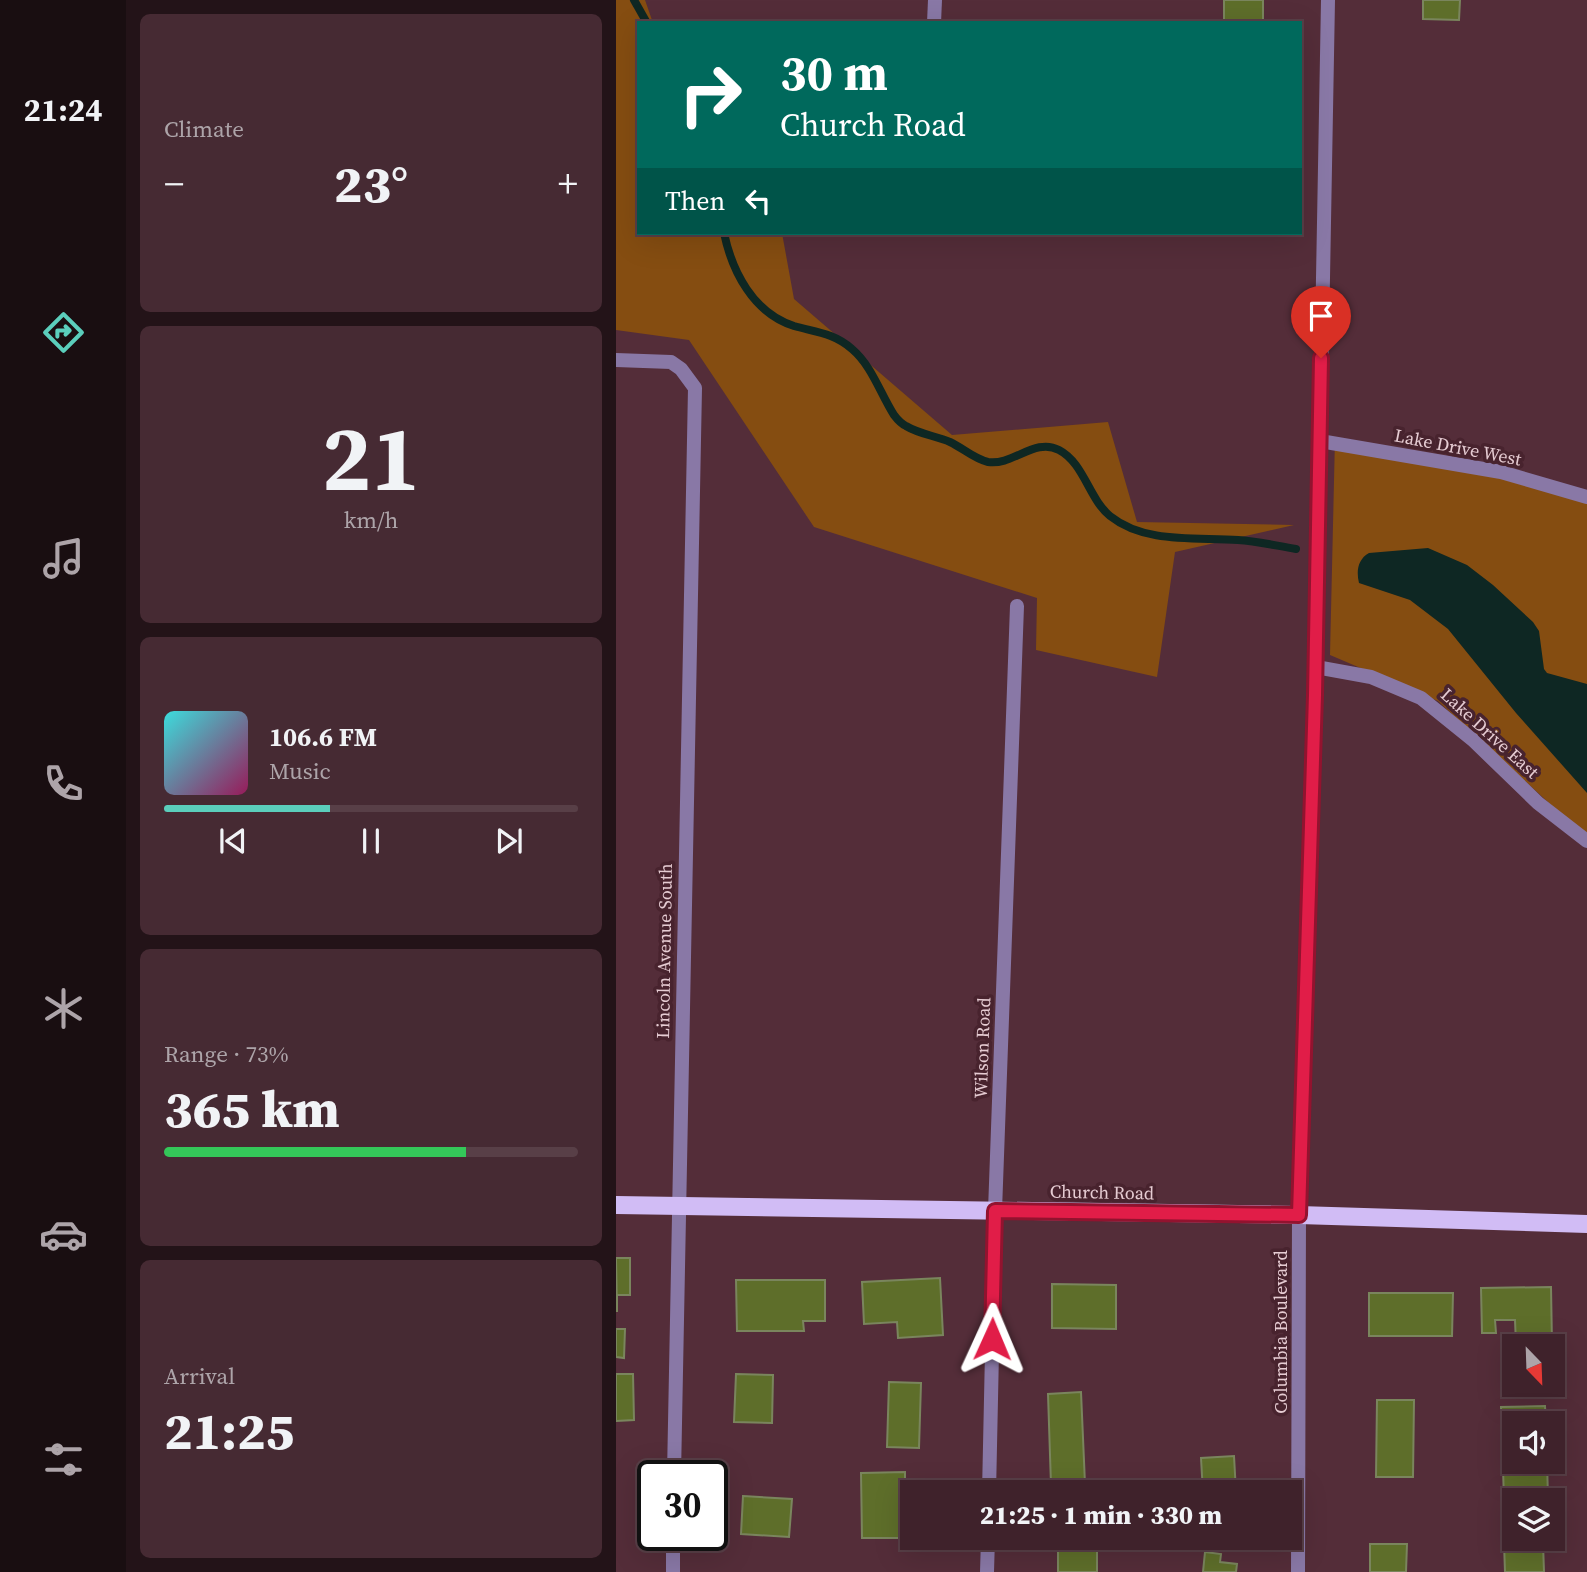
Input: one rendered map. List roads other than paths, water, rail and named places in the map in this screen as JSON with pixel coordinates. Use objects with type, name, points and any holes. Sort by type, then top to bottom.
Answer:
[{"type":"main road","name":"Church Road","points":[[616,1205],[1299,1215],[1587,1224]]},
{"type":"street","points":[[934,21],[935,0]]},
{"type":"street","name":"Columbia Boulevard","points":[[1298,1572],[1299,1215],[1315,667],[1328,0]]},
{"type":"street","name":"Lincoln Avenue South","points":[[616,360],[671,362],[681,369],[695,388],[677,1206],[674,1460]]},
{"type":"street","name":"Lake Drive West","points":[[1320,440],[1501,472],[1587,497]]},
{"type":"street","name":"Wilson Road","points":[[989,1480],[995,1211],[1017,606]]},
{"type":"street","name":"Lake Drive East","points":[[1315,667],[1371,677],[1421,698],[1474,740],[1538,803],[1587,841]]},
{"type":"street","points":[[987,1572],[988,1550]]},
{"type":"street","points":[[673,1551],[673,1572]]},
{"type":"waterway","points":[[634,0],[646,21]]},
{"type":"waterway","points":[[725,235],[739,276],[756,301],[780,320],[831,336],[852,349],[870,372],[894,415],[906,426],[950,442],[988,462],[1006,460],[1041,447],[1059,450],[1075,463],[1103,509],[1124,525],[1139,531],[1171,537],[1245,541],[1296,549]]}]
